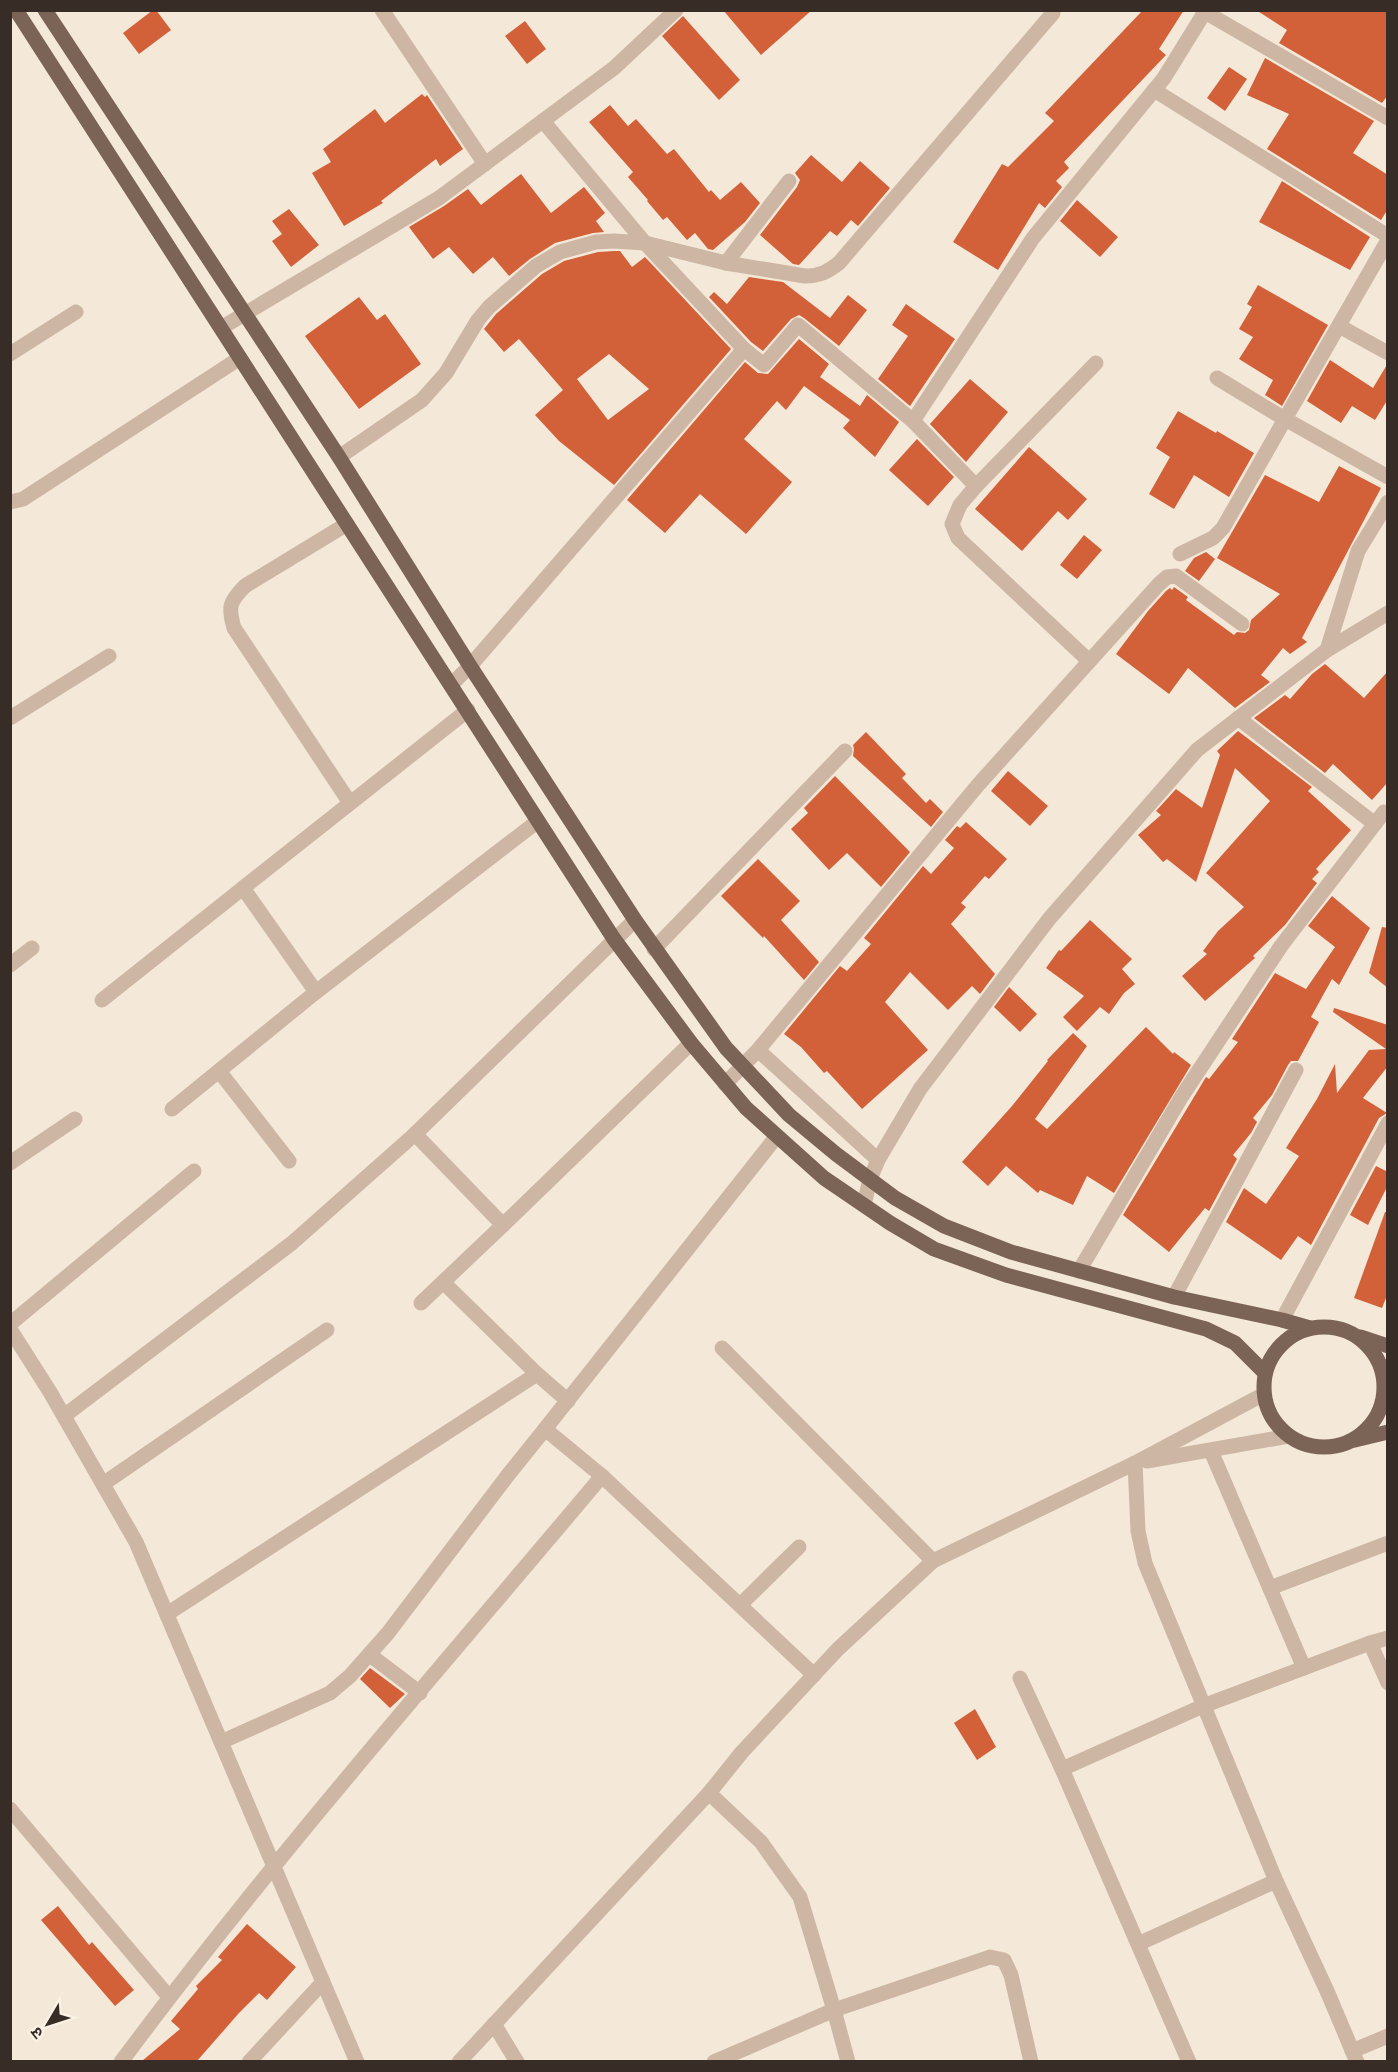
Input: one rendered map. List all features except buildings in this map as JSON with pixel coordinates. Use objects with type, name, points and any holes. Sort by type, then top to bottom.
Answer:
[{"type":"main road","points":[[16,10],[614,939],[691,1043],[746,1108],[824,1178],[934,1249],[1006,1275],[1206,1329],[1235,1343],[1265,1373]]},
{"type":"main road","points":[[45,10],[339,457],[470,666],[654,949],[742,1067],[789,1115],[836,1154],[895,1198],[944,1226],[1011,1252],[1079,1271],[1174,1297],[1310,1328]]},
{"type":"main road","points":[[1388,1346],[1336,1328],[1310,1328],[1294,1334],[1281,1344],[1271,1358],[1265,1373],[1264,1394],[1268,1410],[1276,1424],[1289,1436],[1307,1445],[1327,1447],[1388,1432]]},
{"type":"main road","points":[[1336,1328],[1354,1335],[1368,1347],[1378,1363],[1383,1381],[1382,1400],[1375,1418],[1363,1432],[1347,1442]]},
{"type":"street","points":[[382,10],[485,164]]},
{"type":"street","points":[[221,328],[439,198],[614,68],[676,10]]},
{"type":"street","points":[[913,421],[1033,238],[1154,90],[1205,11],[1388,118]]},
{"type":"street","points":[[339,457],[422,400],[446,373],[483,314],[537,266],[560,252],[596,242],[645,243],[726,263],[818,276],[828,272],[839,263],[1053,13]]},
{"type":"street","points":[[1154,90],[1388,238],[1223,528],[1213,538],[1180,554]]},
{"type":"street","points":[[543,121],[645,243],[744,349],[764,364],[798,325],[913,421],[976,486]]},
{"type":"street","points":[[726,263],[789,181]]},
{"type":"street","points":[[10,354],[76,312]]},
{"type":"street","points":[[1339,326],[1388,352]]},
{"type":"street","points":[[451,685],[470,666],[744,349]]},
{"type":"street","points":[[10,502],[23,499],[240,358]]},
{"type":"street","points":[[1088,660],[958,538],[952,524],[960,505],[976,486],[1096,363]]},
{"type":"street","points":[[1217,378],[1388,477]]},
{"type":"street","points":[[1327,650],[1358,551],[1388,502]]},
{"type":"street","points":[[347,524],[245,586],[232,598],[230,613],[234,628],[350,803]]},
{"type":"street","points":[[725,1084],[758,1050],[978,785],[1088,660],[1167,577],[1176,576],[1242,624]]},
{"type":"street","points":[[864,1205],[870,1179],[878,1160],[920,1089],[1049,919],[1197,750],[1327,650],[1388,613]]},
{"type":"street","points":[[10,718],[109,656]]},
{"type":"street","points":[[102,1000],[468,710]]},
{"type":"street","points":[[1079,1271],[1182,1096],[1281,946],[1383,815],[1239,718]]},
{"type":"street","points":[[654,949],[844,751]]},
{"type":"street","points":[[172,1108],[316,992],[538,820]]},
{"type":"street","points":[[243,888],[316,992]]},
{"type":"street","points":[[64,1416],[292,1243],[415,1134],[635,920]]},
{"type":"street","points":[[10,965],[32,948]]},
{"type":"street","points":[[421,1304],[691,1043]]},
{"type":"street","points":[[758,1050],[878,1160]]},
{"type":"street","points":[[1174,1297],[1296,1070]]},
{"type":"street","points":[[219,1071],[289,1161]]},
{"type":"street","points":[[10,1163],[75,1119]]},
{"type":"street","points":[[1282,1320],[1388,1123]]},
{"type":"street","points":[[415,1134],[503,1225]]},
{"type":"street","points":[[220,1742],[330,1693],[350,1676],[369,1655],[777,1136]]},
{"type":"street","points":[[10,1324],[194,1172]]},
{"type":"street","points":[[443,1282],[537,1374],[568,1401]]},
{"type":"street","points":[[10,1329],[64,1416],[136,1542],[357,2061]]},
{"type":"street","points":[[103,1484],[327,1330]]},
{"type":"street","points":[[722,1348],[933,1561]]},
{"type":"street","points":[[166,1614],[537,1374]]},
{"type":"street","points":[[459,2061],[709,1793],[742,1752],[838,1649],[933,1561],[1135,1463],[1264,1394]]},
{"type":"street","points":[[545,1429],[602,1476],[814,1675]]},
{"type":"street","points":[[1135,1463],[1289,1436]]},
{"type":"street","points":[[1211,1451],[1304,1668]]},
{"type":"street","points":[[1135,1463],[1138,1531],[1145,1563],[1276,1881],[1355,2056],[1388,2036]]},
{"type":"street","points":[[121,2061],[169,1997],[274,1867],[602,1476]]},
{"type":"street","points":[[1270,1588],[1388,1543]]},
{"type":"street","points":[[740,1605],[799,1547]]},
{"type":"street","points":[[1062,1769],[1203,1706],[1388,1638]]},
{"type":"street","points":[[1370,1643],[1388,1683]]},
{"type":"street","points":[[369,1655],[420,1693]]},
{"type":"street","points":[[1020,1678],[1189,2061]]},
{"type":"street","points":[[709,1793],[761,1842],[800,1897],[848,2061]]},
{"type":"street","points":[[10,1809],[169,1997]]},
{"type":"street","points":[[1138,1944],[1276,1881]]},
{"type":"street","points":[[714,2061],[834,2010],[990,1956],[1004,1960],[1011,1975],[1031,2061]]},
{"type":"street","points":[[249,2061],[323,1982]]},
{"type":"street","points":[[494,2024],[517,2061]]}]
